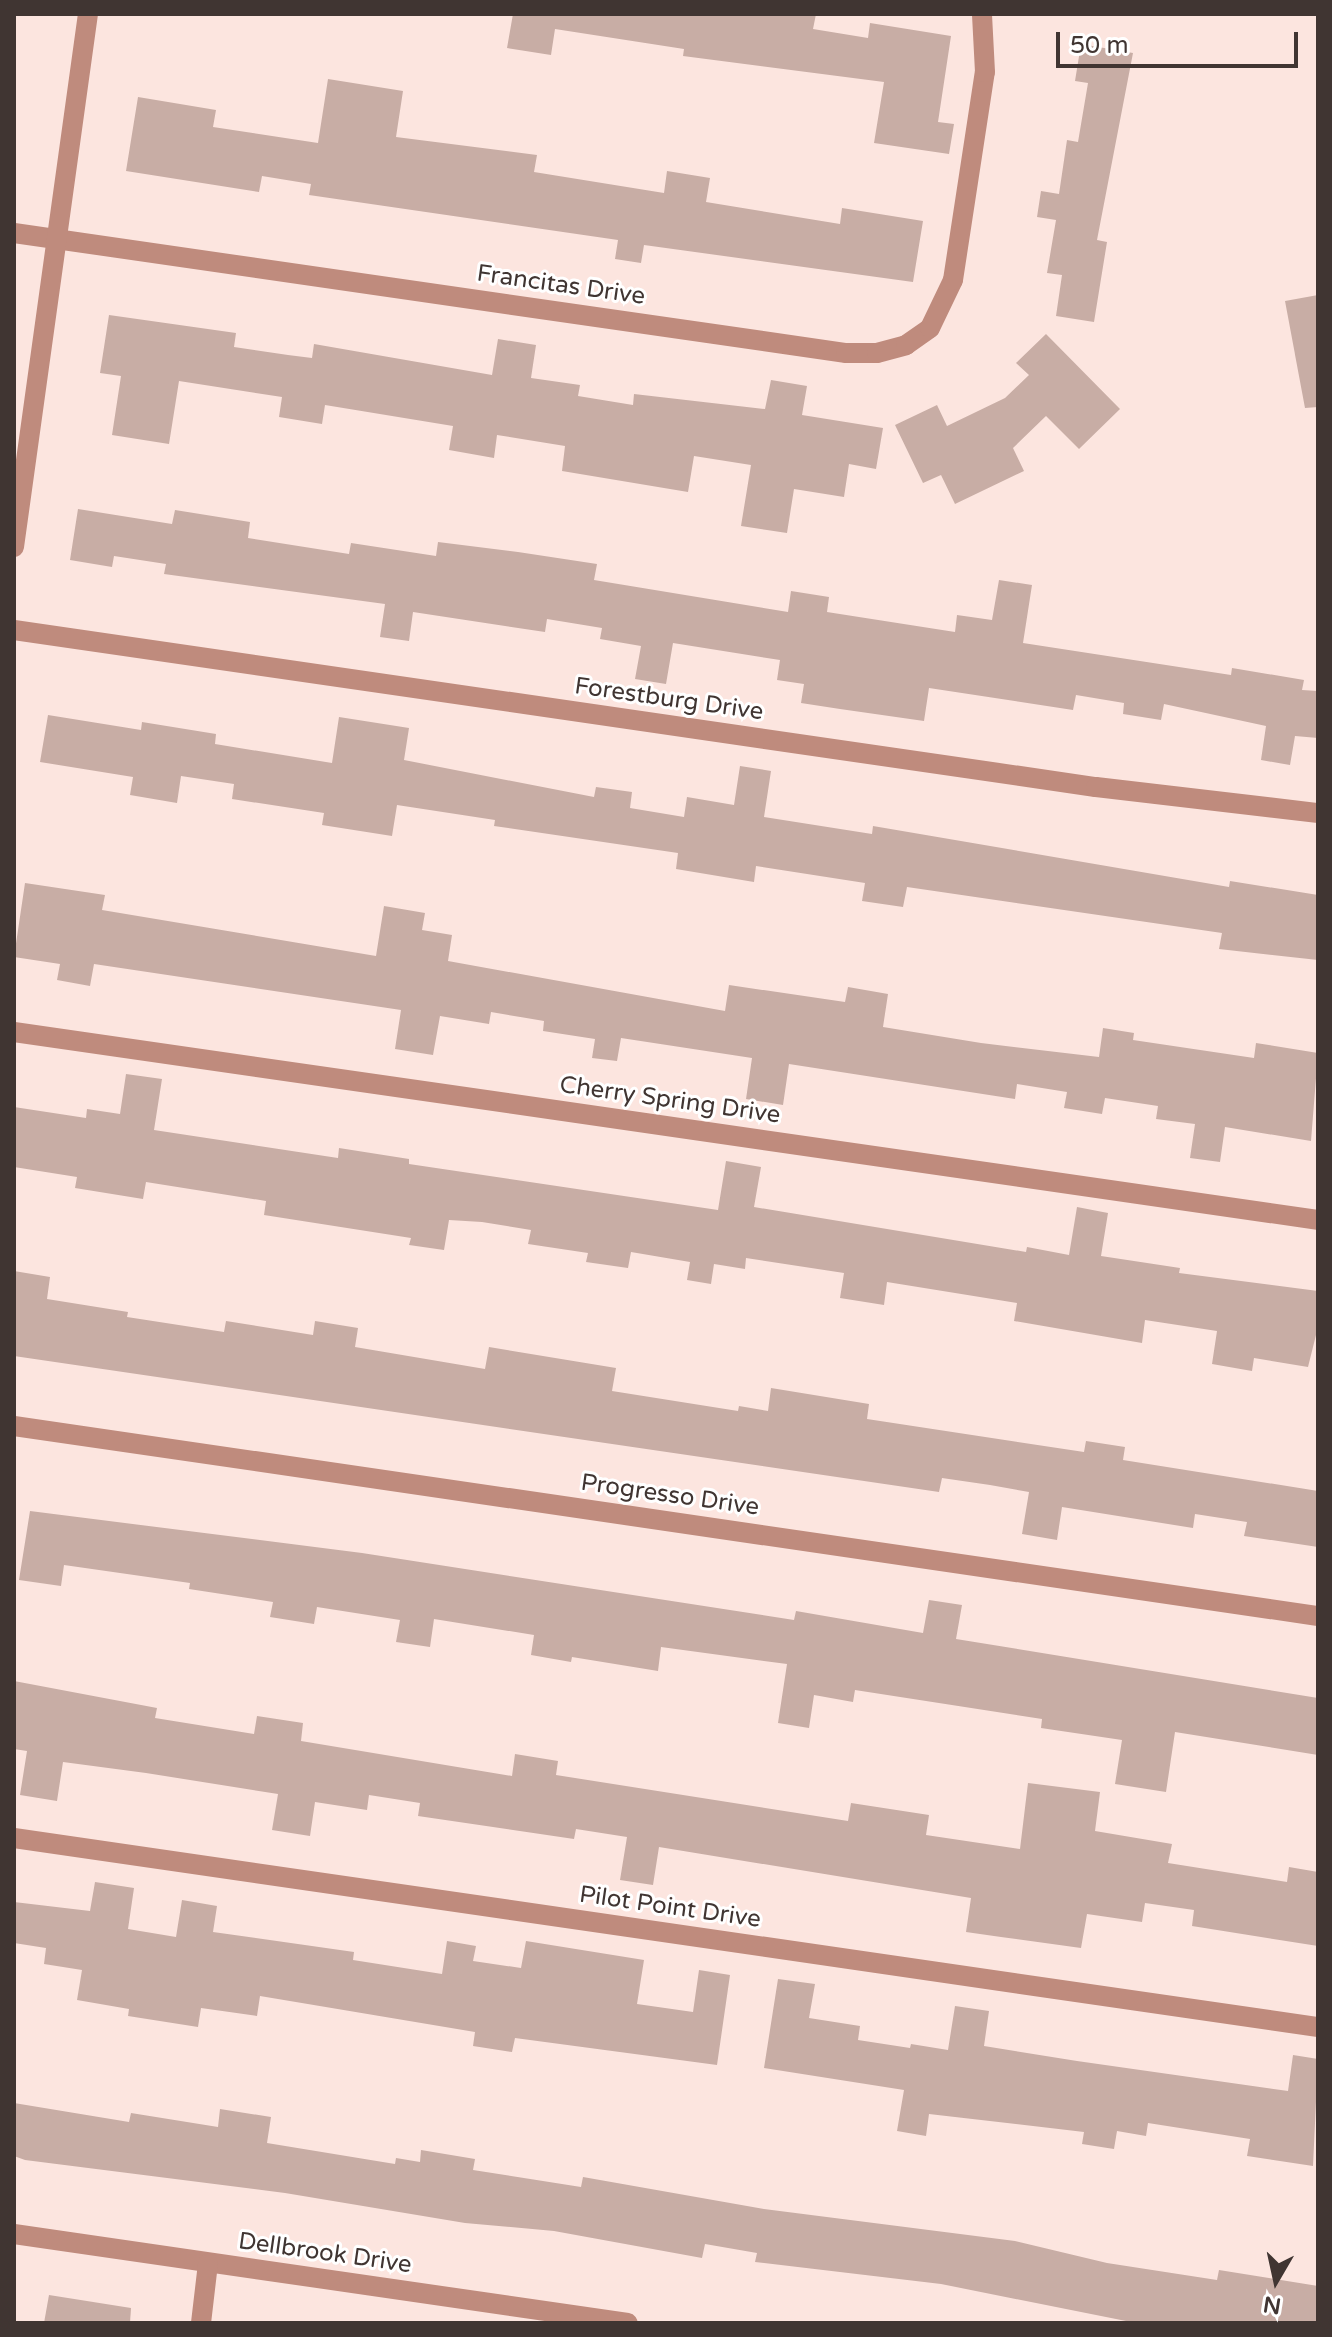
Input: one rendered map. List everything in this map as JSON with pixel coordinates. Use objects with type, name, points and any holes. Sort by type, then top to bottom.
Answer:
[{"type":"street","points":[[14,547],[88,14]]},
{"type":"street","name":"Francitas Drive","points":[[14,233],[846,353],[877,353],[906,345],[930,328],[945,306],[971,168],[986,61],[982,14]]},
{"type":"street","name":"Forestburg Drive","points":[[14,630],[1096,787],[1318,813]]},
{"type":"street","name":"Cherry Spring Drive","points":[[14,1032],[1318,1220]]},
{"type":"street","name":"Progresso Drive","points":[[14,1426],[1318,1616]]},
{"type":"street","name":"Pilot Point Drive","points":[[14,1838],[1318,2027]]},
{"type":"street","name":"Dellbrook Drive","points":[[14,2234],[628,2323]]},
{"type":"street","points":[[201,2323],[208,2263]]},
{"type":"building","points":[[513,14],[816,14],[813,29],[868,38],[870,23],[951,36],[938,122],[954,124],[949,154],[874,143],[884,82],[683,56],[684,49],[555,29],[551,55],[507,48]]},
{"type":"building","points":[[1081,44],[1133,53],[1097,240],[1107,242],[1094,322],[1056,316],[1062,275],[1047,273],[1056,220],[1037,217],[1041,191],[1059,194],[1067,140],[1078,142],[1088,83],[1075,81]]},
{"type":"building","points":[[328,79],[403,91],[396,137],[537,155],[534,172],[664,193],[667,171],[710,178],[706,202],[840,224],[842,208],[923,221],[913,282],[644,245],[641,263],[615,259],[618,240],[309,195],[311,184],[262,176],[259,192],[126,171],[138,97],[216,110],[213,127],[318,143]]},
{"type":"building","points":[[1318,295],[1318,407],[1305,408],[1285,301]]},
{"type":"building","points":[[109,315],[236,333],[234,347],[312,358],[314,344],[492,375],[498,339],[536,345],[531,378],[580,385],[578,396],[633,405],[634,394],[765,409],[771,380],[807,386],[802,415],[883,428],[876,469],[849,464],[844,497],[794,489],[787,533],[741,526],[751,465],[694,456],[688,492],[562,471],[565,446],[497,435],[494,458],[449,450],[453,426],[325,405],[322,424],[279,417],[282,397],[179,381],[169,444],[112,435],[121,376],[100,373]]},
{"type":"building","points":[[1046,334],[1120,409],[1079,449],[1046,416],[1013,448],[1024,471],[955,504],[941,475],[923,483],[895,425],[937,405],[947,426],[1005,398],[1029,375],[1016,363]]},
{"type":"building","points":[[78,509],[172,524],[175,510],[250,522],[248,538],[349,554],[351,543],[436,556],[438,542],[518,552],[597,564],[594,580],[788,612],[791,591],[829,597],[827,612],[955,632],[957,615],[992,620],[999,580],[1032,585],[1023,643],[1231,675],[1232,668],[1304,680],[1302,690],[1318,691],[1318,738],[1295,736],[1290,765],[1261,760],[1266,726],[1164,704],[1161,720],[1123,714],[1124,703],[1076,695],[1073,710],[929,688],[924,721],[840,709],[801,703],[804,684],[777,680],[780,660],[673,643],[666,684],[635,679],[641,646],[600,639],[602,628],[547,619],[545,632],[413,612],[409,641],[380,637],[385,604],[164,574],[166,564],[114,556],[112,567],[70,560]]},
{"type":"building","points":[[48,715],[141,730],[142,722],[216,734],[215,744],[332,763],[339,717],[409,728],[404,760],[594,797],[596,787],[632,792],[630,808],[684,817],[687,797],[734,805],[740,766],[771,771],[764,817],[872,834],[873,826],[1229,887],[1230,881],[1318,895],[1318,960],[1219,949],[1222,933],[907,887],[903,907],[862,901],[865,883],[756,866],[754,882],[676,869],[678,853],[494,826],[495,820],[397,805],[392,836],[322,825],[324,813],[232,799],[234,784],[181,776],[177,803],[130,795],[133,777],[40,762]]},
{"type":"building","points":[[25,883],[105,895],[102,910],[376,956],[384,906],[425,913],[422,930],[452,935],[448,961],[725,1011],[729,985],[845,1002],[848,987],[888,994],[883,1027],[981,1043],[1099,1057],[1103,1028],[1134,1033],[1133,1040],[1254,1058],[1256,1043],[1318,1053],[1311,1141],[1225,1127],[1220,1162],[1190,1158],[1195,1124],[1156,1119],[1158,1106],[1105,1098],[1102,1114],[1064,1108],[1067,1092],[1017,1084],[1015,1099],[789,1064],[783,1105],[746,1099],[752,1058],[621,1038],[617,1061],[592,1058],[595,1039],[543,1031],[544,1021],[491,1012],[489,1024],[440,1016],[433,1055],[395,1049],[401,1010],[94,964],[90,986],[57,980],[60,964],[14,957]]},
{"type":"building","points":[[126,1074],[162,1079],[154,1130],[338,1158],[339,1148],[409,1159],[409,1164],[718,1210],[726,1161],[761,1167],[754,1207],[1026,1252],[1027,1247],[1069,1255],[1077,1207],[1108,1213],[1101,1256],[1180,1268],[1179,1273],[1318,1291],[1318,1327],[1308,1367],[1254,1358],[1252,1371],[1212,1364],[1217,1331],[1145,1320],[1142,1343],[1014,1321],[1017,1303],[887,1282],[884,1305],[840,1298],[844,1273],[746,1258],[745,1269],[714,1264],[711,1284],[687,1280],[690,1262],[631,1252],[628,1268],[586,1262],[588,1253],[528,1244],[531,1230],[482,1222],[449,1220],[444,1250],[409,1245],[411,1238],[264,1215],[266,1201],[146,1182],[143,1199],[75,1188],[77,1177],[14,1167],[14,1107],[86,1118],[87,1109],[120,1114]]},
{"type":"building","points":[[14,1271],[50,1277],[47,1299],[128,1312],[127,1317],[224,1332],[226,1321],[313,1335],[315,1321],[358,1328],[355,1347],[485,1369],[489,1347],[616,1368],[612,1391],[738,1411],[739,1406],[768,1411],[771,1388],[869,1404],[867,1419],[1084,1452],[1086,1441],[1125,1447],[1123,1460],[1318,1491],[1318,1547],[1244,1536],[1247,1522],[1195,1514],[1193,1528],[1062,1507],[1057,1540],[1022,1534],[1029,1492],[990,1485],[942,1478],[939,1492],[14,1356]]},
{"type":"building","points":[[30,1511],[362,1553],[794,1620],[796,1611],[923,1633],[929,1600],[962,1605],[956,1639],[1318,1698],[1318,1755],[1175,1732],[1166,1792],[1115,1784],[1122,1740],[1041,1728],[1042,1719],[855,1690],[853,1702],[814,1695],[809,1728],[778,1723],[787,1664],[661,1647],[658,1671],[572,1657],[571,1662],[531,1655],[534,1635],[434,1619],[430,1647],[396,1642],[400,1620],[317,1607],[314,1624],[270,1617],[273,1602],[189,1589],[190,1583],[64,1565],[61,1586],[19,1580]]},
{"type":"building","points":[[14,1681],[157,1708],[155,1718],[254,1734],[257,1716],[303,1723],[301,1741],[512,1776],[515,1754],[558,1761],[556,1775],[848,1821],[851,1803],[929,1815],[926,1835],[1020,1849],[1028,1783],[1100,1792],[1095,1831],[1172,1844],[1168,1863],[1287,1882],[1289,1867],[1318,1872],[1318,1946],[1192,1926],[1194,1910],[1145,1903],[1142,1922],[1087,1914],[1081,1948],[966,1932],[971,1898],[659,1847],[653,1885],[620,1880],[627,1837],[576,1829],[574,1839],[418,1816],[420,1803],[369,1795],[367,1810],[315,1802],[310,1836],[272,1830],[278,1794],[146,1773],[63,1762],[57,1801],[20,1795],[27,1751],[14,1749]]},
{"type":"building","points":[[95,1882],[134,1888],[128,1929],[176,1937],[182,1900],[217,1906],[213,1932],[354,1952],[353,1960],[442,1974],[447,1941],[476,1946],[473,1961],[521,1968],[526,1941],[644,1960],[637,2004],[693,2012],[699,1970],[730,1975],[717,2065],[515,2038],[512,2052],[473,2046],[475,2032],[260,1996],[257,2016],[201,2008],[198,2027],[128,2016],[129,2009],[77,2000],[82,1970],[44,1964],[46,1948],[14,1943],[14,1902],[90,1911]]},
{"type":"building","points":[[778,1979],[815,1984],[809,2018],[860,2026],[858,2040],[910,2048],[911,2044],[948,2050],[955,2006],[989,2011],[984,2046],[1077,2061],[1288,2091],[1293,2055],[1318,2059],[1313,2166],[1247,2156],[1250,2139],[1148,2123],[1146,2136],[1117,2131],[1114,2149],[1082,2144],[1084,2132],[929,2114],[926,2136],[897,2131],[904,2090],[764,2068]]},
{"type":"building","points":[[14,2103],[129,2122],[131,2113],[218,2127],[220,2109],[271,2117],[267,2143],[395,2164],[396,2158],[420,2162],[421,2150],[475,2159],[473,2170],[581,2187],[583,2177],[764,2209],[1015,2241],[1107,2263],[1217,2280],[1219,2270],[1318,2286],[1318,2323],[1136,2323],[941,2284],[755,2262],[757,2253],[705,2244],[702,2258],[554,2231],[465,2223],[285,2193],[25,2160],[14,2156]]},
{"type":"building","points":[[49,2295],[131,2308],[130,2323],[44,2323]]}]
